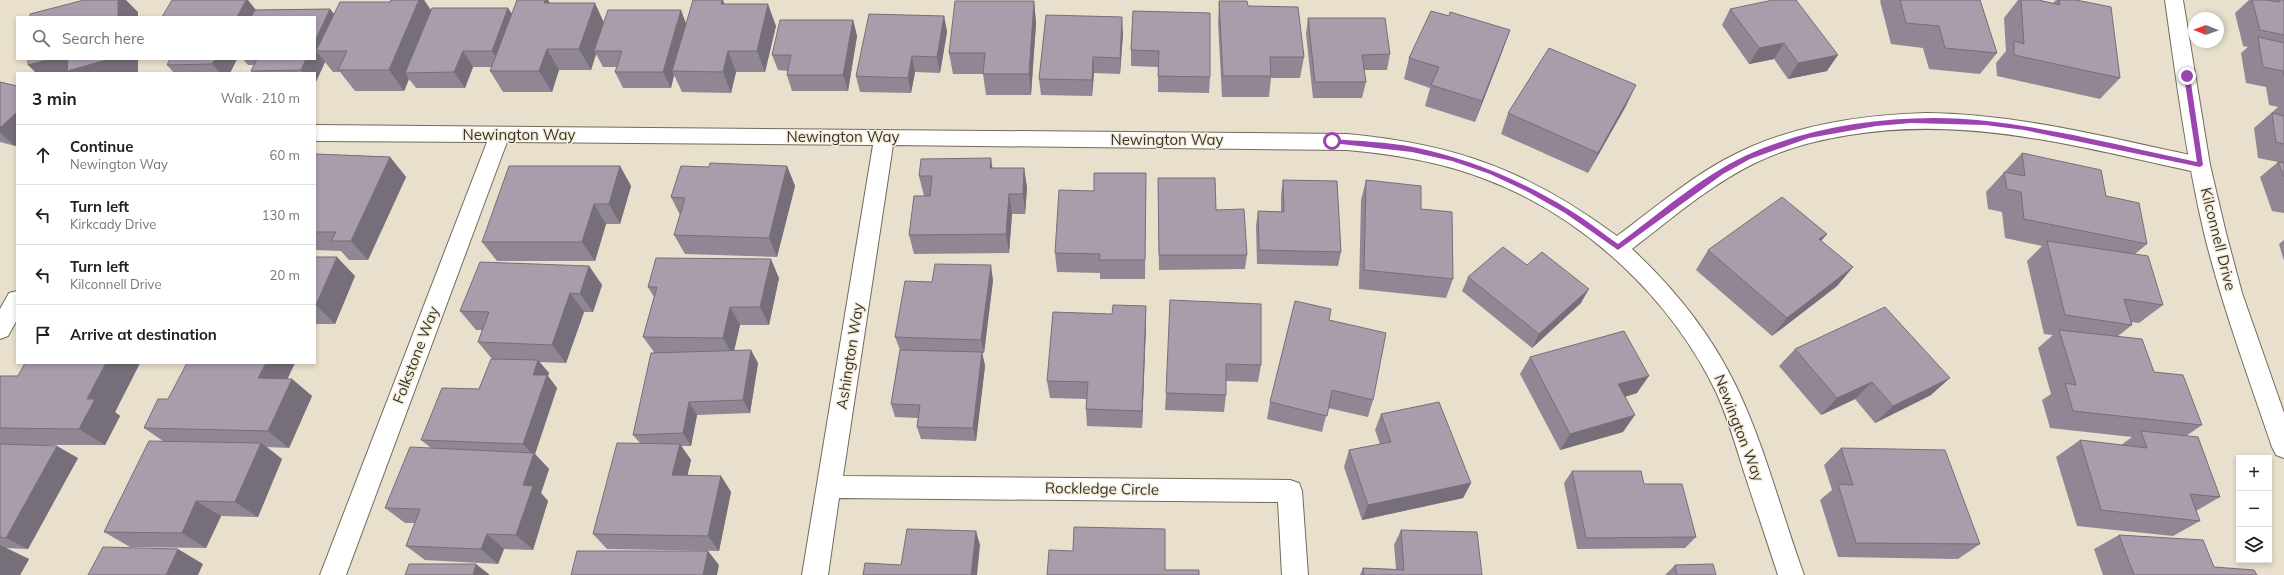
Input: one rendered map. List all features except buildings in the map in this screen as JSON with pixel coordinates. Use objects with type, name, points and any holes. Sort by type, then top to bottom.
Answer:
[{"type":"street","name":"Kilconnell Drive","points":[[2174,0],[2200,165],[2215,233],[2231,293],[2284,447]]},
{"type":"street","points":[[1618,248],[1720,173],[1748,158],[1809,136],[1876,123],[1911,121],[1985,123],[2024,128],[2200,165]]},
{"type":"street","name":"Newington Way","points":[[316,133],[1332,141],[1412,149],[1452,159],[1492,173],[1530,190],[1567,211],[1618,248],[1649,277],[1677,309],[1703,346],[1724,384],[1741,425],[1791,575]]},
{"type":"street","name":"Folkstone Way","points":[[333,575],[500,134]]},
{"type":"street","name":"Ashington Way","points":[[815,575],[884,138]]},
{"type":"street","points":[[0,329],[16,302]]},
{"type":"street","name":"Rockledge Circle","points":[[829,487],[1290,491],[1295,575]]},
{"type":"route","points":[[1332,141],[1412,149],[1452,159],[1492,173],[1530,190],[1567,211],[1618,248],[1720,173],[1748,158],[1777,146],[1809,136],[1876,123],[1911,121],[1985,123],[2024,128],[2200,165],[2187,76]]}]
